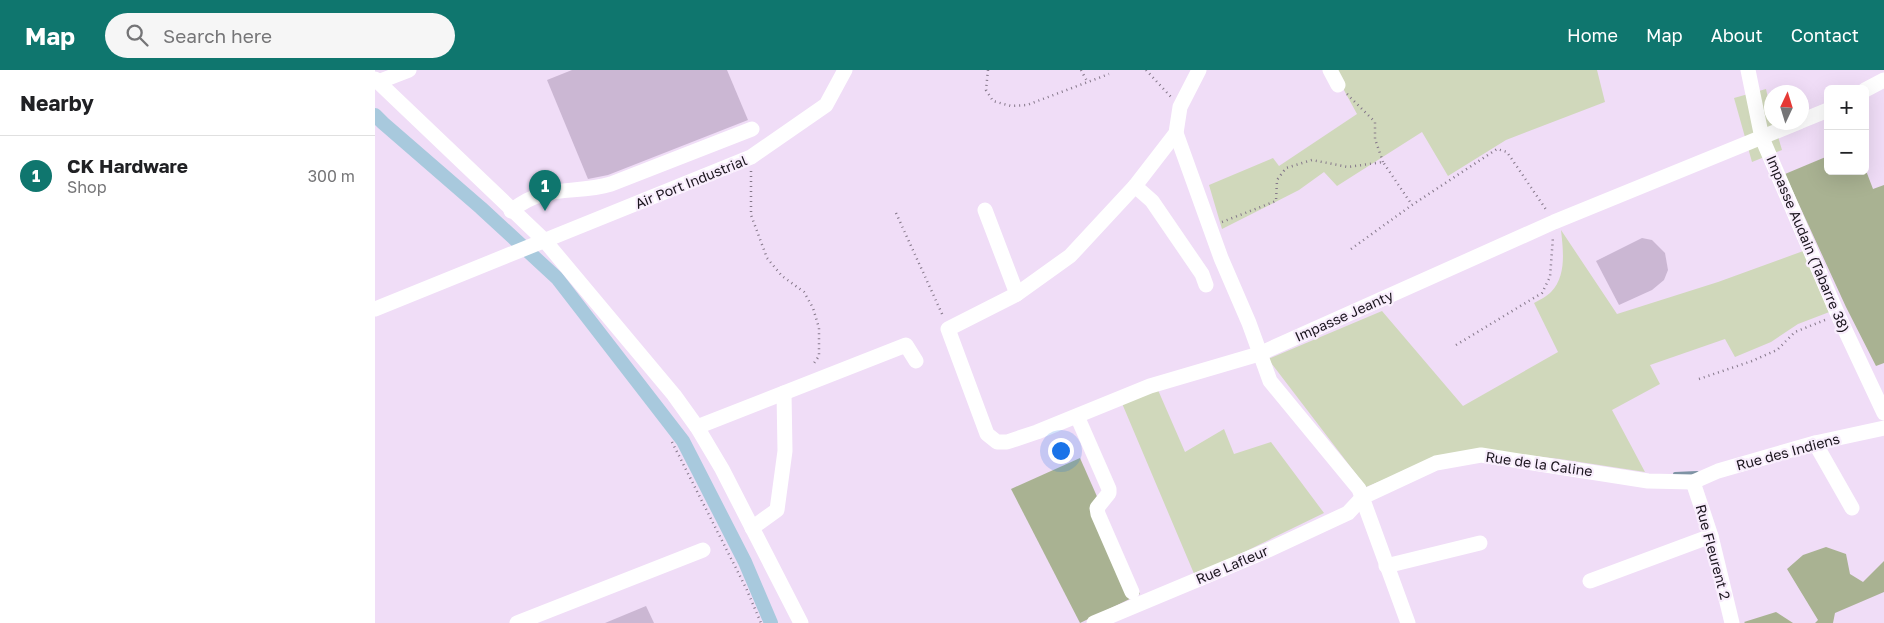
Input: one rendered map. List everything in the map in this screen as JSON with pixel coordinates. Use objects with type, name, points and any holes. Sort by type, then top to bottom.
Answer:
[{"type":"street","points":[[409,70],[377,80],[511,211],[674,395],[697,427],[722,469],[801,623]]},
{"type":"street","name":"Air Port Industrial","points":[[375,309],[751,157],[826,105],[845,70]]},
{"type":"street","points":[[1330,70],[1338,85]]},
{"type":"street","name":"Impasse Audain (Tabarre 38)","points":[[1748,70],[1762,138],[1838,315],[1884,413]]},
{"type":"street","points":[[1192,74],[1180,107],[1176,133],[1221,258],[1249,323],[1270,381],[1359,489],[1408,623]]},
{"type":"street","points":[[1869,88],[1884,80]]},
{"type":"street","name":"Impasse Jeanty","points":[[1809,118],[1824,112]]},
{"type":"street","points":[[511,211],[521,202],[535,196],[550,191],[598,188],[752,130]]},
{"type":"street","name":"Impasse Jeanty","points":[[949,329],[987,434],[997,442],[1007,442],[1150,386],[1259,354],[1555,222],[1781,130]]},
{"type":"street","points":[[949,329],[1017,294],[1070,256],[1135,186],[1176,133]]},
{"type":"street","points":[[1135,186],[1152,201],[1202,274],[1206,285]]},
{"type":"street","points":[[985,210],[1017,294]]},
{"type":"street","points":[[697,427],[906,344],[916,361]]},
{"type":"street","points":[[752,528],[777,510],[785,451],[783,393]]},
{"type":"street","points":[[1077,416],[1109,489],[1109,493],[1097,508],[1098,514],[1132,592]]},
{"type":"street","name":"Rue des Indiens","points":[[1693,482],[1718,471],[1815,443],[1884,428]]},
{"type":"street","points":[[1815,443],[1851,508]]},
{"type":"street","name":"Rue de la Caline","points":[[1363,497],[1436,463],[1481,455],[1648,481],[1693,482]]},
{"type":"street","name":"Rue Fleurent 2","points":[[1693,482],[1711,536],[1732,623]]},
{"type":"street","name":"Rue Lafleur","points":[[1094,623],[1266,551],[1348,513],[1363,497]]},
{"type":"street","points":[[1590,581],[1711,536]]},
{"type":"street","points":[[1387,566],[1480,543]]},
{"type":"street","points":[[517,623],[703,550]]},
{"type":"path","points":[[988,70],[986,90],[993,101],[1011,106],[1039,102],[1109,74]]},
{"type":"path","points":[[1081,70],[1088,83]]},
{"type":"path","points":[[1146,70],[1180,107]]},
{"type":"path","points":[[1338,85],[1375,122],[1375,139],[1383,162],[1412,205]]},
{"type":"path","points":[[1351,249],[1412,205],[1497,149],[1507,152],[1555,222],[1550,277],[1543,293],[1456,345]]},
{"type":"path","points":[[751,157],[751,214],[767,258],[782,276],[804,292],[813,308],[819,328],[819,356],[800,386]]},
{"type":"path","points":[[1210,226],[1276,200],[1277,180],[1286,168],[1311,160],[1348,167],[1383,162]]},
{"type":"path","points":[[896,213],[949,329]]},
{"type":"path","points":[[1699,379],[1752,361],[1777,350],[1795,332],[1838,315]]},
{"type":"path","points":[[672,442],[746,588],[761,623]]},
{"type":"green space","points":[[1333,70],[1597,70],[1605,102],[1506,140],[1448,176],[1422,132],[1337,186],[1324,172],[1299,190],[1222,229],[1209,185],[1273,158],[1279,166],[1357,114]]},
{"type":"green space","points":[[1764,90],[1764,130],[1776,130],[1782,150],[1752,162],[1734,98]]},
{"type":"green space","points":[[1824,158],[1824,175],[1868,175],[1873,189],[1884,185],[1884,363],[1876,366],[1846,307],[1785,174]]},
{"type":"green space","points":[[1561,230],[1617,314],[1718,282],[1806,250],[1832,311],[1798,324],[1771,342],[1735,357],[1725,339],[1650,365],[1660,384],[1612,410],[1645,472],[1476,449],[1422,464],[1366,487],[1268,359],[1382,311],[1463,406],[1558,352],[1534,303],[1551,292],[1560,278],[1563,262]]},
{"type":"green space","points":[[1158,390],[1185,452],[1224,429],[1234,454],[1271,442],[1324,513],[1195,576],[1121,401]]},
{"type":"green space","points":[[1080,458],[1140,594],[1080,623],[1011,489]]},
{"type":"green space","points":[[1826,547],[1846,554],[1850,574],[1863,582],[1884,561],[1884,592],[1835,613],[1833,623],[1815,623],[1818,620],[1787,569],[1803,555]]},
{"type":"green space","points":[[1776,612],[1793,623],[1744,622]]},
{"type":"building","points":[[572,70],[727,70],[748,120],[608,175],[588,179],[547,80]]},
{"type":"building","points":[[1642,238],[1652,240],[1665,253],[1668,270],[1664,280],[1652,290],[1619,305],[1596,261]]},
{"type":"building","points":[[646,606],[654,623],[605,623]]},
{"type":"waterway","points":[[375,115],[557,278],[683,441],[745,562],[771,623]]},
{"type":"waterway","points":[[1675,474],[1697,473]]},
{"type":"place","name":"CK Hardware","points":[[545,211]]}]
